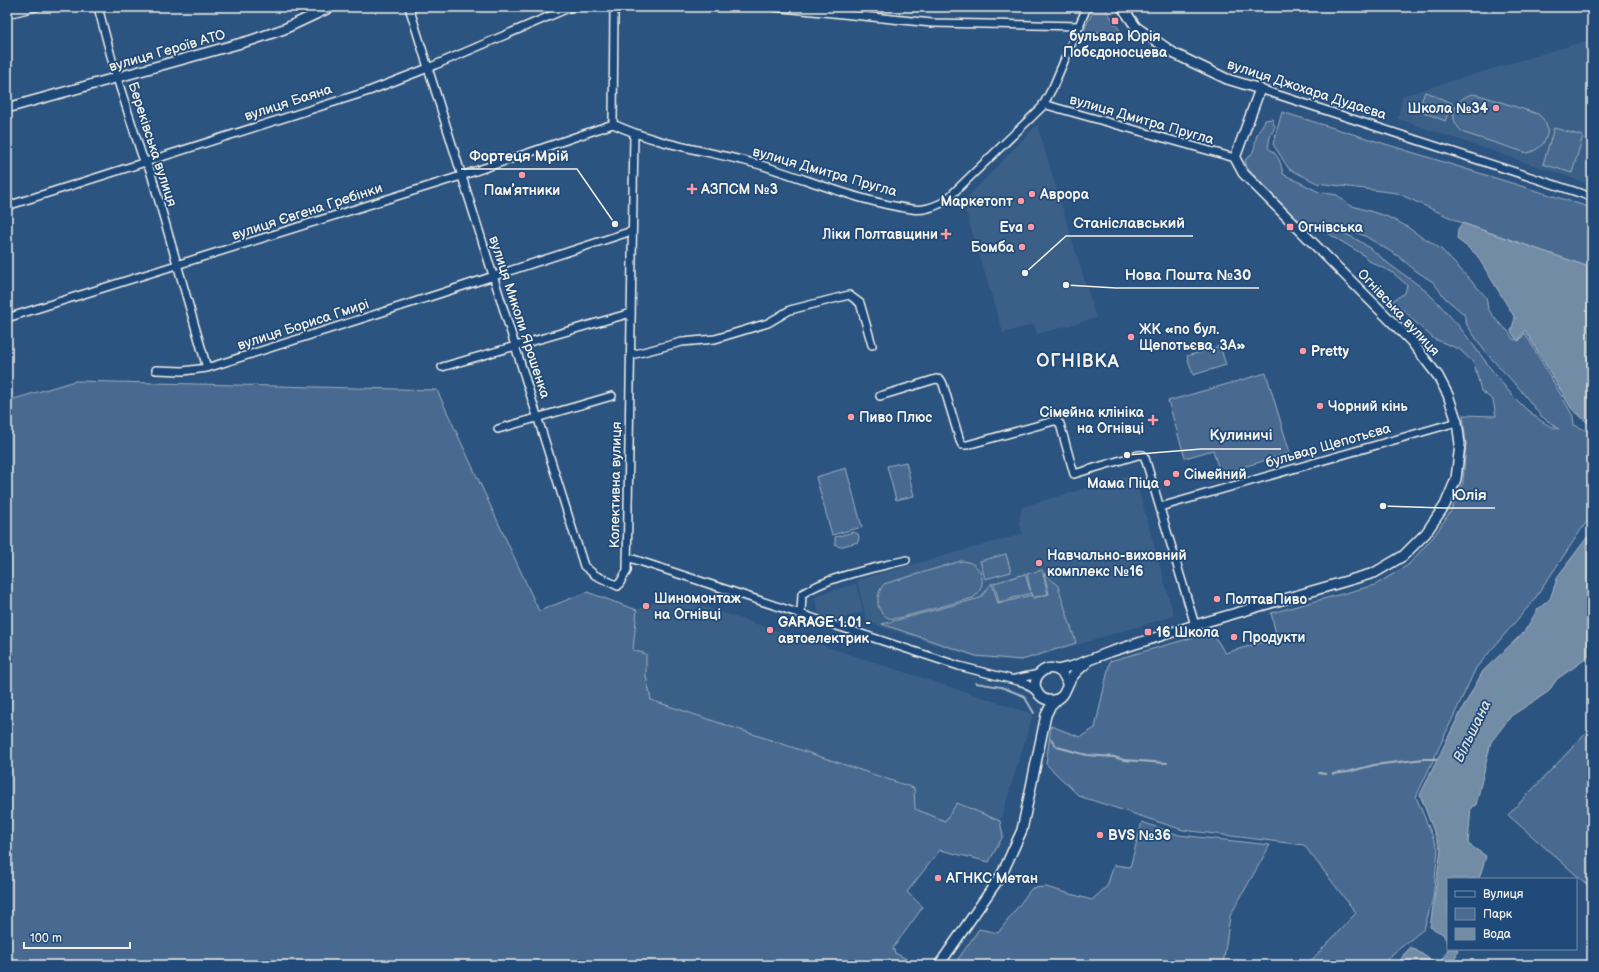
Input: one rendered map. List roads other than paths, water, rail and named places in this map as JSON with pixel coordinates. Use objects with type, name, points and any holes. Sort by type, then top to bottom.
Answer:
[{"type":"street","points":[[7,14],[36,7]]},
{"type":"street","name":"Береківська вулиця","points":[[98,7],[142,156],[150,170],[176,265]]},
{"type":"street","name":"вулиця Героїв АТО","points":[[7,108],[252,40],[284,29],[330,7]]},
{"type":"street","name":"вулиця Миколи Ярошенка","points":[[409,7],[584,566],[595,575],[618,586],[627,571],[627,557]]},
{"type":"street","name":"вулиця Баяна","points":[[7,206],[369,90],[428,68],[571,7]]},
{"type":"street","points":[[613,124],[614,7]]},
{"type":"street","points":[[773,7],[932,23],[1080,26]]},
{"type":"street","name":"вулиця Дмитра Пругла","points":[[613,124],[634,134],[756,164],[871,201],[913,210],[934,207],[944,202],[1043,104],[1080,26],[1087,7]]},
{"type":"street","name":"вулиця Джохара Дудаєва","points":[[1122,7],[1136,27],[1175,54],[1227,79],[1592,197]]},
{"type":"street","points":[[1235,158],[1260,89]]},
{"type":"street","name":"вулиця Дмитра Пругла","points":[[1043,104],[1235,158]]},
{"type":"street","name":"вулиця Євгена Гребінки","points":[[7,318],[461,176],[613,124]]},
{"type":"street","name":"Колективна вулиця","points":[[634,134],[627,557],[959,666],[1025,683],[1039,694]]},
{"type":"street","name":"Огнівська вулиця","points":[[1039,674],[1048,669],[1057,670],[1073,666],[1195,624],[1374,573],[1403,556],[1426,533],[1445,505],[1456,479],[1460,444],[1457,422],[1448,395],[1438,376],[1411,341],[1243,173],[1235,158]]},
{"type":"street","name":"вулиця Бориса Гмирі","points":[[156,370],[183,371],[206,368],[632,231]]},
{"type":"street","points":[[176,265],[206,368]]},
{"type":"street","points":[[631,355],[682,342],[715,339],[768,323],[790,310],[849,295],[860,303],[872,345]]},
{"type":"street","points":[[442,367],[631,313]]},
{"type":"street","points":[[880,396],[936,379],[941,380],[962,445],[967,445],[1057,421],[1074,474],[1138,455],[1143,455],[1195,624]]},
{"type":"street","points":[[498,429],[612,396]]},
{"type":"street","name":"бульвар Щепотьєва","points":[[1160,507],[1457,422]]},
{"type":"street","points":[[801,613],[802,594],[812,587],[906,560]]},
{"type":"street","name":"Огнівська вулиця","points":[[1046,715],[1050,707],[1066,690],[1067,684],[1079,669],[1110,652]]},
{"type":"street","points":[[1057,670],[1063,674],[1067,684]]},
{"type":"street","points":[[939,965],[1002,874],[1022,830],[1046,715],[1035,686],[1039,674]]},
{"type":"street","name":"Колективна вулиця","points":[[1008,679],[1023,678],[1039,674]]},
{"type":"street","points":[[1039,694],[1049,700],[1058,698]]},
{"type":"water","points":[[1462,223],[1592,268],[1592,425],[1571,408],[1525,330],[1519,340],[1515,338],[1511,331],[1515,318],[1476,254],[1457,239],[1458,229]]},
{"type":"water","name":"Вільшана","points":[[1592,531],[1592,653],[1557,679],[1548,692],[1511,716],[1491,742],[1476,805],[1471,807],[1468,844],[1486,856],[1479,878],[1447,878],[1447,942],[1443,934],[1430,927],[1441,850],[1420,795],[1457,719],[1483,671],[1524,632],[1538,609],[1550,599],[1558,576]]},
{"type":"water","points":[[1411,947],[1439,965],[1398,965],[1404,954]]},
{"type":"water","points":[[1448,950],[1458,950],[1456,957],[1451,965],[1440,965]]},
{"type":"waterway","points":[[976,683],[1001,687],[1024,696],[1034,713]]},
{"type":"waterway","points":[[1051,739],[1057,747],[1087,755],[1114,757],[1124,760],[1167,763]]},
{"type":"waterway","points":[[1333,774],[1348,772],[1374,765],[1424,759],[1437,759]]},
{"type":"waterway","points":[[1319,773],[1325,774]]},
{"type":"place","name":"бульвар Юрія Побєдоносцева","points":[[1115,21]]},
{"type":"place","name":"Школа №34","points":[[1496,108]]},
{"type":"place","name":"Памʼятники","points":[[522,175]]},
{"type":"place","name":"АЗПСМ №3","points":[[692,189]]},
{"type":"place","name":"Аврора","points":[[1032,194]]},
{"type":"place","name":"Маркетопт","points":[[1021,201]]},
{"type":"place","name":"Фортеця Мрій","points":[[615,224]]},
{"type":"place","name":"Eva","points":[[1031,227]]},
{"type":"place","name":"Огнівська","points":[[1290,227]]},
{"type":"place","name":"Ліки Полтавщини","points":[[946,234]]},
{"type":"place","name":"Бомба","points":[[1022,247]]},
{"type":"place","name":"Станіславський","points":[[1025,273]]},
{"type":"place","name":"Нова Пошта №30","points":[[1066,285]]},
{"type":"place","name":"ЖК «по бул. Щепотьєва, 3А»","points":[[1131,337]]},
{"type":"place","name":"Pretty","points":[[1303,351]]},
{"type":"place","name":"Чорний кінь","points":[[1320,406]]},
{"type":"place","name":"Пиво Плюс","points":[[851,417]]},
{"type":"place","name":"Сімейна клініка на Огнівці","points":[[1153,420]]},
{"type":"place","name":"Кулиничі","points":[[1127,455]]},
{"type":"place","name":"Сімейний","points":[[1176,474]]},
{"type":"place","name":"Мама Піца","points":[[1167,483]]},
{"type":"place","name":"Юлія","points":[[1383,506]]},
{"type":"place","name":"Навчально-виховний комплекс №16","points":[[1039,563]]},
{"type":"place","name":"ПолтавПиво","points":[[1217,599]]},
{"type":"place","name":"Шиномонтаж на Огнівці","points":[[646,606]]},
{"type":"place","name":"GARAGE 1.01 - автоелектрик","points":[[770,630]]},
{"type":"place","name":"16 Школа","points":[[1148,632]]},
{"type":"place","name":"Продукти","points":[[1234,637]]},
{"type":"place","name":"BVS №36","points":[[1100,835]]},
{"type":"place","name":"АГНКС Метан","points":[[938,878]]},
{"type":"district","name":"ОГНІВКА","points":[[1078,361]]}]
